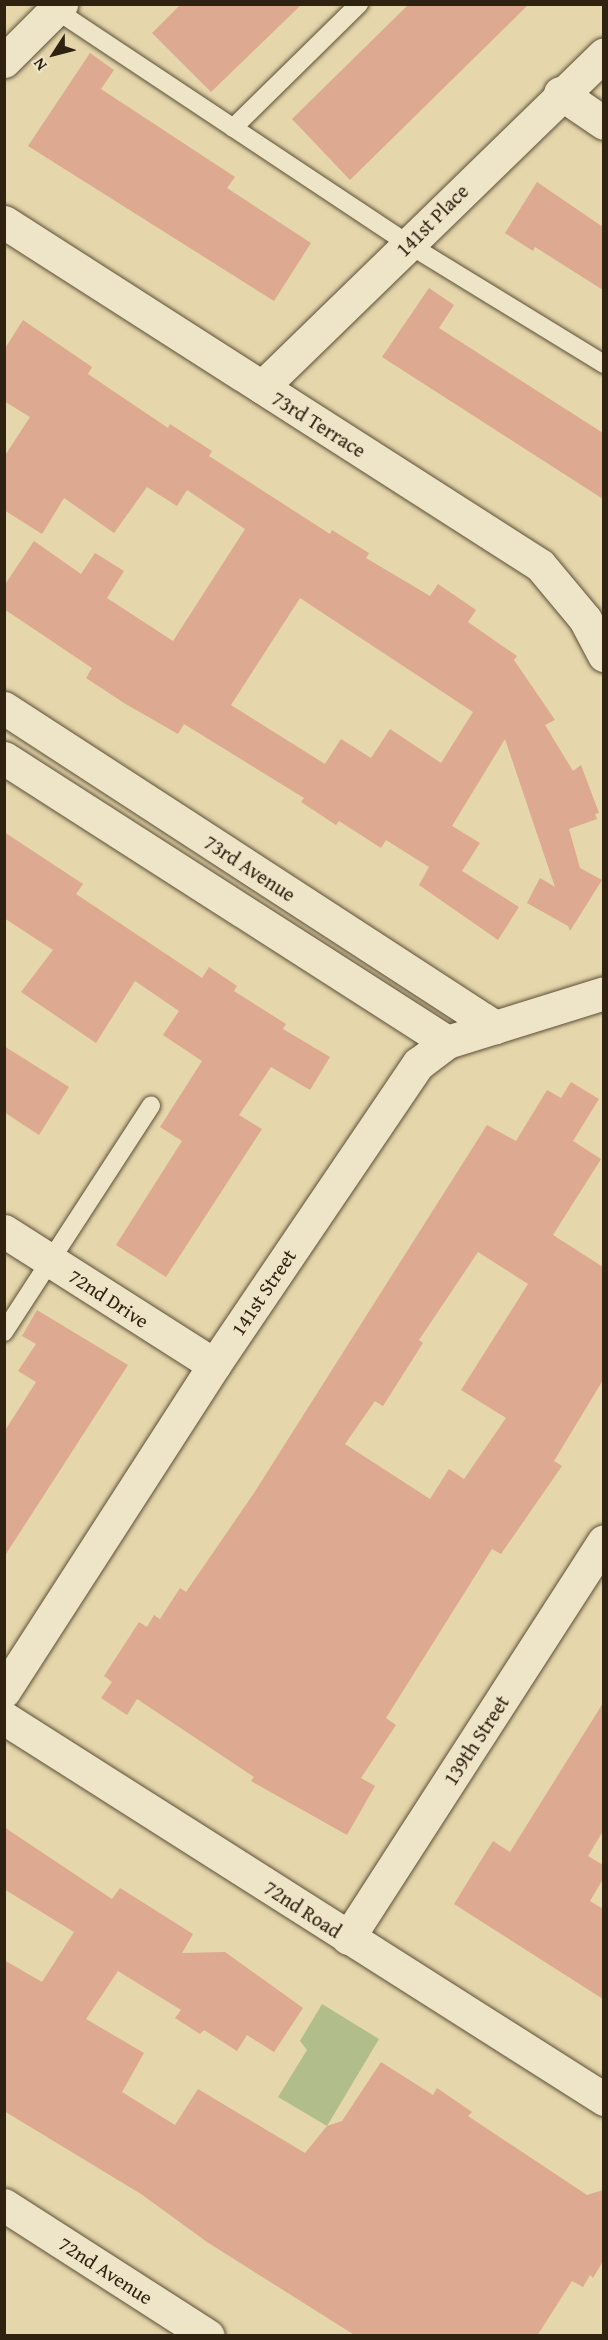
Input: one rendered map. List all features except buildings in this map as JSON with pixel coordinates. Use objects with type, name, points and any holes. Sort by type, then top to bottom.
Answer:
[{"type":"street","points":[[4,62],[59,7]]},
{"type":"street","name":"141st Place","points":[[262,387],[560,93],[603,54]]},
{"type":"street","points":[[560,93],[603,123]]},
{"type":"street","name":"73rd Terrace","points":[[4,222],[540,565],[585,619],[603,655]]},
{"type":"street","name":"73rd Avenue","points":[[4,708],[495,1027]]},
{"type":"street","name":"73rd Avenue","points":[[4,758],[447,1042]]},
{"type":"street","name":"141st Street","points":[[4,1691],[214,1365],[418,1064],[447,1042],[603,993]]},
{"type":"street","name":"72nd Drive","points":[[4,1231],[214,1365]]},
{"type":"street","name":"139th Street","points":[[348,1938],[603,1541]]},
{"type":"street","name":"72nd Road","points":[[4,1718],[603,2099]]},
{"type":"street","name":"72nd Avenue","points":[[4,2205],[208,2336]]},
{"type":"lane","points":[[233,128],[359,4]]},
{"type":"lane","points":[[59,7],[233,128],[408,244],[603,364]]},
{"type":"lane","points":[[4,1332],[152,1106]]},
{"type":"green space","points":[[322,2004],[379,2039],[327,2126],[278,2097],[307,2050],[300,2041]]}]
